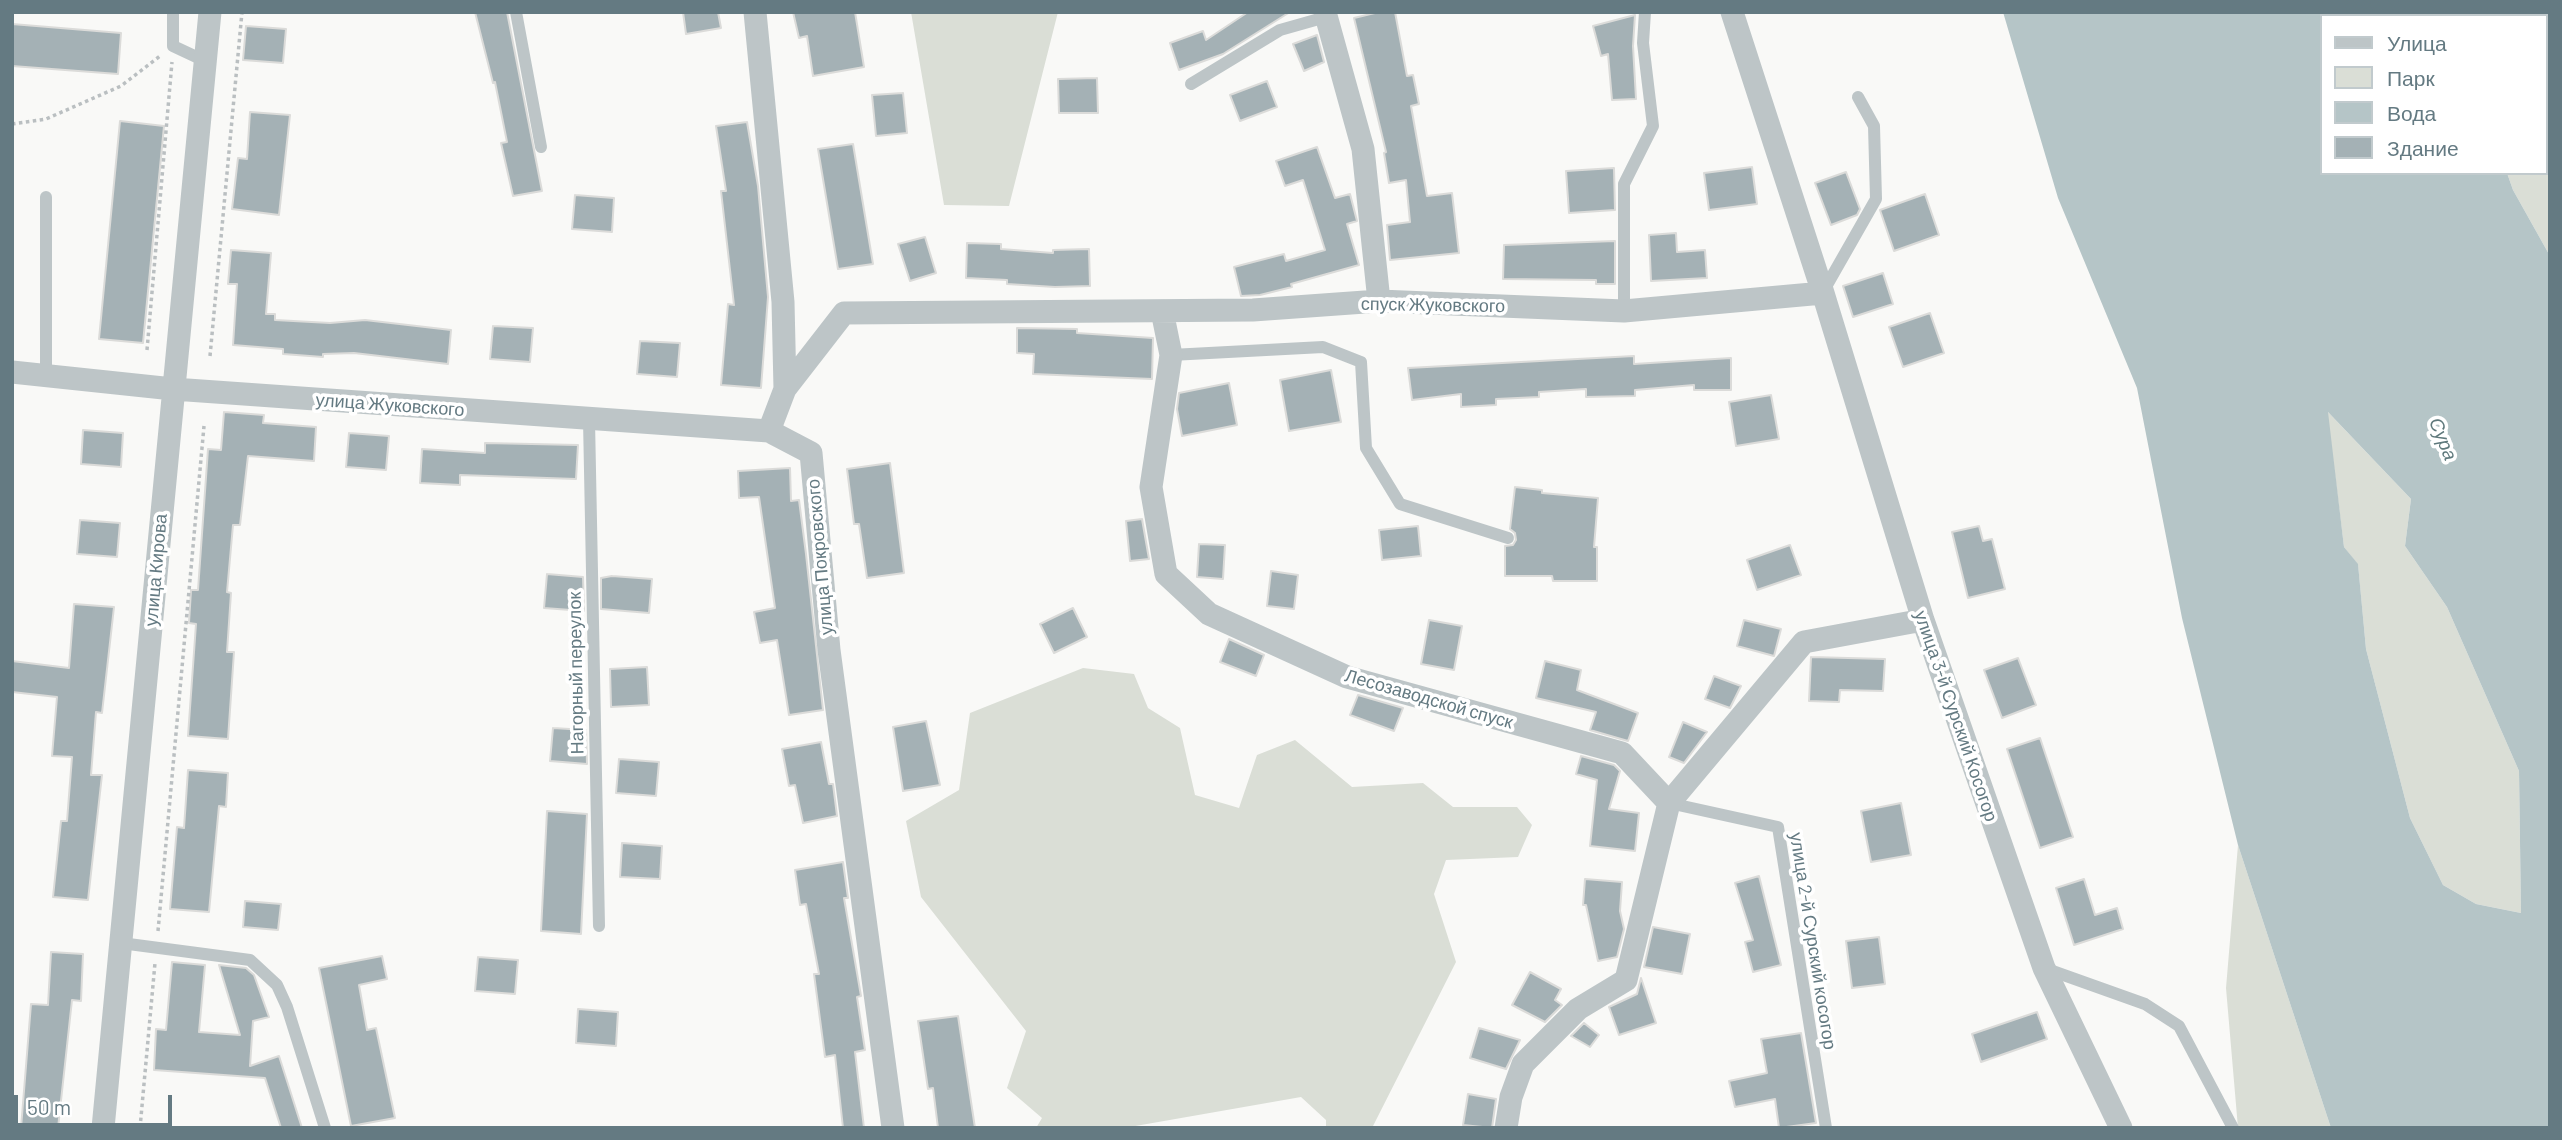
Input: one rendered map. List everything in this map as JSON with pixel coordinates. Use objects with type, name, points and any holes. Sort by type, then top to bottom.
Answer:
[{"type":"street","name":"улица Кирова","points":[[103,1128],[210,12]]},
{"type":"street","points":[[755,12],[783,302],[785,389],[769,431]]},
{"type":"street","points":[[1732,12],[1823,293]]},
{"type":"street","points":[[1326,15],[1363,149],[1379,301]]},
{"type":"street","name":"спуск Жуковского","points":[[785,389],[844,313],[1253,310],[1379,301],[1624,311],[1823,293]]},
{"type":"street","name":"улица 3-й Сурский Косогор","points":[[1823,293],[1923,620],[2044,968],[2120,1128]]},
{"type":"street","name":"Лесозаводской спуск","points":[[1162,311],[1171,355],[1151,487],[1166,574],[1209,614],[1347,677],[1622,753],[1669,803]]},
{"type":"street","name":"улица Жуковского","points":[[12,372],[173,389],[769,431]]},
{"type":"street","name":"улица Покровского","points":[[769,431],[811,453],[829,650],[893,1128]]},
{"type":"street","points":[[1506,1128],[1511,1097],[1523,1064],[1578,1009],[1626,980],[1669,803],[1804,642],[1923,620]]},
{"type":"lane","points":[[173,12],[173,46],[205,61]]},
{"type":"lane","points":[[516,12],[541,147]]},
{"type":"lane","points":[[1624,311],[1623,184],[1653,126],[1643,43],[1645,12]]},
{"type":"lane","points":[[1191,84],[1280,30],[1326,15]]},
{"type":"lane","points":[[1823,293],[1876,199],[1874,126],[1858,96]]},
{"type":"lane","points":[[46,197],[46,376]]},
{"type":"lane","points":[[1171,355],[1323,347],[1360,362],[1366,447],[1400,504],[1508,538]]},
{"type":"lane","name":"Нагорный переулок","points":[[589,420],[599,926]]},
{"type":"lane","name":"улица 2-й Сурский косогор","points":[[1669,803],[1778,827],[1826,1128]]},
{"type":"lane","points":[[121,943],[250,960],[277,985],[287,1007],[325,1128]]},
{"type":"lane","points":[[2044,968],[2145,1004],[2179,1026],[2233,1128]]},
{"type":"path","points":[[210,356],[242,12]]},
{"type":"path","points":[[12,124],[46,119],[121,86],[173,46]]},
{"type":"path","points":[[147,350],[173,46]]},
{"type":"path","points":[[139,1128],[204,426]]},
{"type":"green space","points":[[911,12],[1058,12],[1009,206],[944,205]]},
{"type":"green space","points":[[2550,12],[2550,256],[2513,190],[2508,175],[2548,175],[2548,14],[2454,14]]},
{"type":"green space","points":[[2327,411],[2411,499],[2405,546],[2447,607],[2519,771],[2521,913],[2476,904],[2443,885],[2410,818],[2366,649],[2358,565],[2344,547]]},
{"type":"green space","points":[[1083,668],[1134,674],[1148,708],[1180,728],[1195,795],[1239,808],[1257,755],[1295,740],[1352,787],[1423,783],[1453,807],[1517,807],[1532,825],[1518,857],[1446,860],[1434,894],[1456,962],[1372,1128],[1326,1128],[1326,1120],[1301,1097],[1124,1128],[1036,1128],[1042,1118],[1007,1088],[1026,1031],[921,897],[906,821],[959,790],[970,713]]},
{"type":"green space","points":[[2238,845],[2331,1128],[2238,1128],[2226,988]]},
{"type":"water","name":"Сура","points":[[2003,12],[2453,12],[2320,14],[2320,175],[2508,175],[2513,190],[2550,256],[2550,1128],[2331,1128],[2238,845],[2182,618],[2137,388],[2058,198]],"holes":[[[2328,412],[2411,499],[2405,546],[2447,607],[2519,771],[2521,913],[2476,904],[2443,885],[2410,818],[2366,649],[2358,564],[2344,547]]]},
{"type":"building","points":[[475,12],[507,12],[542,191],[513,196],[501,143],[507,142],[495,82],[493,83]]},
{"type":"building","points":[[683,12],[718,12],[721,28],[686,34]]},
{"type":"building","points":[[793,12],[855,12],[864,67],[813,76],[807,36],[799,38]]},
{"type":"building","points":[[1248,12],[1290,12],[1223,54],[1179,70],[1170,43],[1203,31],[1206,40]]},
{"type":"building","points":[[1379,12],[1395,12],[1407,76],[1413,75],[1419,104],[1411,106],[1427,196],[1452,193],[1459,253],[1390,260],[1387,225],[1410,222],[1406,180],[1389,183],[1386,152],[1354,18]]},
{"type":"building","points":[[1635,15],[1633,46],[1636,99],[1612,100],[1608,54],[1601,56],[1593,26]]},
{"type":"building","points":[[12,24],[121,33],[118,74],[12,66]]},
{"type":"building","points":[[246,26],[286,29],[283,63],[243,60]]},
{"type":"building","points":[[1317,35],[1324,62],[1304,71],[1293,44]]},
{"type":"building","points":[[1097,78],[1098,113],[1059,113],[1058,79]]},
{"type":"building","points":[[1267,81],[1277,107],[1240,121],[1230,95]]},
{"type":"building","points":[[903,93],[907,133],[876,136],[872,95]]},
{"type":"building","points":[[250,112],[290,115],[279,215],[232,209],[238,158],[247,159]]},
{"type":"building","points":[[120,121],[164,126],[143,343],[99,339]]},
{"type":"building","points":[[747,122],[758,186],[768,297],[761,388],[721,385],[728,304],[734,305],[721,191],[726,191],[716,126]]},
{"type":"building","points":[[853,144],[873,264],[838,269],[818,149]]},
{"type":"building","points":[[1317,147],[1335,198],[1350,194],[1357,221],[1347,224],[1359,265],[1291,284],[1292,287],[1260,295],[1241,296],[1234,267],[1284,254],[1286,261],[1325,250],[1303,180],[1285,186],[1276,161]]},
{"type":"building","points":[[1752,167],[1757,204],[1709,210],[1704,173]]},
{"type":"building","points":[[1614,168],[1615,210],[1569,213],[1566,171]]},
{"type":"building","points":[[1846,172],[1860,209],[1857,215],[1831,225],[1815,183]]},
{"type":"building","points":[[1925,194],[1939,235],[1894,251],[1880,210]]},
{"type":"building","points":[[575,195],[614,198],[612,232],[572,229]]},
{"type":"building","points":[[1676,233],[1677,252],[1705,250],[1707,278],[1651,281],[1649,235]]},
{"type":"building","points":[[925,237],[936,273],[910,281],[898,244]]},
{"type":"building","points":[[1615,241],[1615,284],[1596,284],[1596,280],[1503,279],[1504,245]]},
{"type":"building","points":[[967,243],[1001,244],[1001,249],[1053,253],[1053,250],[1089,249],[1090,286],[1007,284],[1007,280],[966,278]]},
{"type":"building","points":[[231,250],[271,253],[266,314],[275,314],[275,320],[330,323],[365,320],[451,330],[448,364],[354,353],[323,354],[323,357],[283,354],[283,349],[233,345],[237,284],[228,284]]},
{"type":"building","points":[[1883,273],[1893,304],[1853,317],[1843,286]]},
{"type":"building","points":[[1930,313],[1944,353],[1903,367],[1889,327]]},
{"type":"building","points":[[493,326],[533,328],[530,362],[490,359]]},
{"type":"building","points":[[1017,328],[1077,329],[1077,333],[1153,338],[1152,379],[1033,374],[1034,354],[1017,353]]},
{"type":"building","points":[[640,341],[680,343],[677,377],[637,374]]},
{"type":"building","points":[[1634,356],[1634,364],[1731,358],[1731,390],[1694,390],[1694,385],[1635,390],[1635,396],[1586,397],[1586,389],[1539,392],[1539,397],[1496,399],[1496,405],[1461,407],[1461,394],[1412,400],[1408,368]]},
{"type":"building","points":[[1331,370],[1341,422],[1289,431],[1280,380]]},
{"type":"building","points":[[1229,383],[1237,425],[1182,436],[1177,409],[1179,393]]},
{"type":"building","points":[[1771,395],[1779,439],[1736,446],[1729,402]]},
{"type":"building","points":[[224,412],[264,415],[263,423],[316,427],[314,461],[248,456],[240,525],[233,525],[227,592],[231,593],[227,652],[234,652],[228,739],[188,736],[196,624],[189,623],[191,590],[198,590],[208,449],[221,450]]},
{"type":"building","points":[[83,430],[123,433],[121,467],[81,464]]},
{"type":"building","points":[[349,433],[389,436],[386,470],[346,467]]},
{"type":"building","points":[[485,443],[578,445],[576,479],[460,475],[460,485],[420,483],[422,449],[485,453]]},
{"type":"building","points":[[890,463],[904,573],[867,578],[859,524],[854,524],[847,469]]},
{"type":"building","points":[[790,468],[791,501],[799,500],[823,710],[789,715],[777,640],[760,643],[754,612],[775,608],[759,497],[739,498],[738,471]]},
{"type":"building","points":[[1515,487],[1542,490],[1542,493],[1598,498],[1594,547],[1597,547],[1597,581],[1553,581],[1552,576],[1505,576],[1505,546],[1513,545],[1516,540],[1515,533],[1510,529]]},
{"type":"building","points":[[1142,519],[1149,559],[1130,561],[1126,521]]},
{"type":"building","points":[[80,520],[120,523],[117,557],[77,554]]},
{"type":"building","points":[[1418,526],[1421,556],[1382,560],[1379,530]]},
{"type":"building","points":[[1979,526],[1983,541],[1992,539],[2005,589],[1968,598],[1952,532]]},
{"type":"building","points":[[1199,544],[1225,545],[1223,579],[1197,577]]},
{"type":"building","points":[[1790,545],[1801,575],[1757,590],[1747,560]]},
{"type":"building","points":[[1271,571],[1298,575],[1294,609],[1267,606]]},
{"type":"building","points":[[547,574],[583,577],[584,611],[544,608]]},
{"type":"building","points":[[612,576],[652,579],[649,613],[601,609],[601,578]]},
{"type":"building","points":[[74,604],[114,607],[102,713],[96,712],[91,775],[102,775],[88,900],[53,897],[61,821],[67,821],[72,757],[52,756],[57,697],[12,692],[12,661],[69,668]]},
{"type":"building","points":[[1073,608],[1087,637],[1054,653],[1040,624]]},
{"type":"building","points":[[1429,620],[1462,626],[1454,670],[1421,664]]},
{"type":"building","points":[[1744,620],[1781,629],[1774,656],[1737,646]]},
{"type":"building","points":[[1229,639],[1264,655],[1256,676],[1220,662]]},
{"type":"building","points":[[1811,657],[1885,659],[1883,691],[1840,690],[1839,702],[1809,701]]},
{"type":"building","points":[[2018,658],[2036,705],[2002,718],[1984,670]]},
{"type":"building","points":[[1545,661],[1581,670],[1577,690],[1638,713],[1628,741],[1590,730],[1596,712],[1536,698]]},
{"type":"building","points":[[647,667],[649,705],[611,707],[610,669]]},
{"type":"building","points":[[1714,676],[1741,686],[1730,708],[1705,699]]},
{"type":"building","points":[[1358,695],[1403,708],[1394,731],[1350,715]]},
{"type":"building","points":[[926,721],[940,785],[903,791],[893,727]]},
{"type":"building","points":[[1683,722],[1707,732],[1684,763],[1669,757]]},
{"type":"building","points":[[553,728],[586,730],[587,764],[550,761]]},
{"type":"building","points":[[2040,738],[2073,837],[2040,848],[2007,749]]},
{"type":"building","points":[[821,742],[829,784],[833,784],[837,816],[803,823],[795,785],[789,786],[782,749]]},
{"type":"building","points":[[1581,756],[1614,765],[1620,771],[1609,809],[1639,813],[1635,851],[1590,846],[1597,780],[1576,774]]},
{"type":"building","points":[[619,759],[659,762],[656,796],[616,793]]},
{"type":"building","points":[[188,770],[228,773],[226,807],[219,806],[209,912],[170,909],[177,827],[184,828]]},
{"type":"building","points":[[1901,803],[1911,855],[1871,862],[1861,811]]},
{"type":"building","points":[[547,811],[587,814],[581,934],[541,931]]},
{"type":"building","points":[[622,843],[662,846],[660,879],[620,877]]},
{"type":"building","points":[[843,862],[848,898],[844,898],[861,996],[857,997],[865,1050],[855,1052],[864,1128],[843,1128],[835,1055],[825,1057],[814,974],[819,974],[806,904],[800,905],[795,870]]},
{"type":"building","points":[[1759,876],[1781,965],[1753,972],[1745,942],[1753,940],[1735,883]]},
{"type":"building","points":[[1585,879],[1622,882],[1620,911],[1624,929],[1617,957],[1598,961],[1586,905],[1583,905]]},
{"type":"building","points":[[2084,879],[2095,915],[2117,908],[2123,929],[2074,945],[2056,888]]},
{"type":"building","points":[[245,901],[281,904],[278,930],[243,927]]},
{"type":"building","points":[[1653,927],[1690,934],[1682,974],[1644,967]]},
{"type":"building","points":[[1879,937],[1885,984],[1852,988],[1846,941]]},
{"type":"building","points":[[51,952],[83,954],[81,1001],[72,1000],[58,1128],[21,1128],[31,1004],[48,1005]]},
{"type":"building","points":[[382,956],[387,979],[359,985],[367,1030],[376,1028],[395,1118],[351,1126],[319,968]]},
{"type":"building","points":[[478,957],[518,960],[515,994],[475,991]]},
{"type":"building","points":[[172,962],[205,965],[199,1032],[240,1035],[219,965],[246,968],[254,975],[269,1017],[253,1021],[250,1066],[279,1056],[302,1128],[281,1128],[265,1078],[154,1070],[156,1029],[166,1030]]},
{"type":"building","points":[[1530,972],[1561,989],[1555,1000],[1562,1005],[1545,1022],[1512,1005]]},
{"type":"building","points":[[1641,978],[1656,1023],[1619,1035],[1609,1007],[1637,994]]},
{"type":"building","points":[[578,1009],[618,1012],[616,1046],[576,1043]]},
{"type":"building","points":[[2037,1012],[2047,1039],[1981,1062],[1972,1034]]},
{"type":"building","points":[[958,1016],[975,1128],[938,1128],[933,1088],[928,1089],[918,1021]]},
{"type":"building","points":[[1584,1023],[1599,1035],[1590,1047],[1571,1036]]},
{"type":"building","points":[[1479,1028],[1520,1040],[1506,1069],[1470,1058]]},
{"type":"building","points":[[1801,1033],[1816,1123],[1779,1128],[1775,1099],[1735,1107],[1729,1081],[1767,1073],[1761,1039]]},
{"type":"building","points":[[1468,1094],[1496,1099],[1492,1128],[1463,1125]]}]
